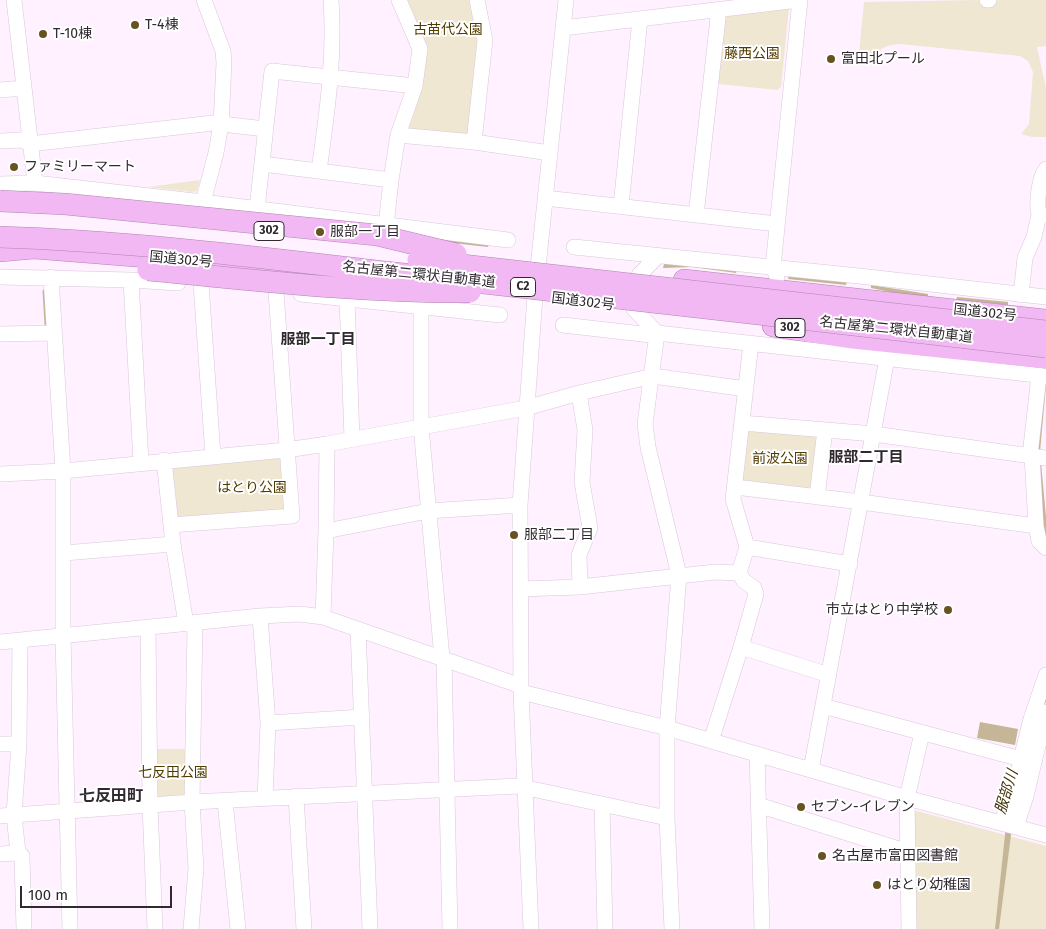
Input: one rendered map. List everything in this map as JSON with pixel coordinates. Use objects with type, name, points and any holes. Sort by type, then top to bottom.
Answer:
[{"type":"highway","points":[[0,201],[65,204],[377,235],[421,244],[549,277]]},
{"type":"highway","name":"国道302号","points":[[0,210],[44,208],[396,245],[549,277],[639,275],[1046,320]]},
{"type":"highway","name":"名古屋第二環状自動車道","points":[[0,223],[98,228],[1046,331]]},
{"type":"highway","name":"名古屋第二環状自動車道","points":[[0,238],[99,242],[549,277],[1046,347]]},
{"type":"highway","name":"国道302号","points":[[0,250],[34,248],[211,262],[335,283],[535,296],[729,319],[1044,370]]},
{"type":"highway","points":[[0,255],[140,275],[417,293],[549,277]]},
{"type":"street","points":[[14,0],[34,184]]},
{"type":"street","points":[[203,202],[216,153],[221,124],[224,63],[223,51],[204,0]]},
{"type":"street","points":[[319,171],[332,78],[333,32],[331,0]]},
{"type":"street","points":[[380,225],[391,180],[398,135],[415,86],[420,49],[399,0]]},
{"type":"street","points":[[474,142],[485,40],[477,0]]},
{"type":"street","points":[[531,929],[521,689],[520,505],[535,296],[549,277],[545,198],[566,0]]},
{"type":"street","points":[[563,28],[799,0],[774,268],[782,291]]},
{"type":"street","points":[[696,215],[719,9]]},
{"type":"street","points":[[621,206],[640,19]]},
{"type":"street","points":[[257,210],[272,71],[415,86]]},
{"type":"street","points":[[0,90],[24,88]]},
{"type":"street","points":[[0,141],[22,140],[30,144],[213,123],[265,129]]},
{"type":"street","points":[[398,135],[474,142],[550,153]]},
{"type":"street","points":[[262,164],[391,180]]},
{"type":"street","points":[[1021,294],[1024,258],[1043,215],[1038,209],[1042,174],[1046,169]]},
{"type":"street","points":[[0,184],[34,184],[203,202],[508,240]]},
{"type":"street","points":[[94,190],[118,215]]},
{"type":"street","points":[[545,198],[777,224]]},
{"type":"street","points":[[380,225],[396,245]]},
{"type":"street","points":[[574,247],[1046,297]]},
{"type":"street","points":[[639,275],[658,256]]},
{"type":"street","points":[[140,275],[141,463]]},
{"type":"street","points":[[0,277],[51,278],[140,275],[201,284],[346,300],[377,301],[500,314]]},
{"type":"street","points":[[853,338],[859,276]]},
{"type":"street","points":[[51,278],[63,471],[63,636],[70,929]]},
{"type":"street","points":[[201,284],[213,456]]},
{"type":"street","points":[[377,301],[400,287]]},
{"type":"street","points":[[171,525],[292,516],[276,292]]},
{"type":"street","points":[[346,300],[352,440]]},
{"type":"street","points":[[421,307],[421,426],[443,659],[450,929]]},
{"type":"street","points":[[634,309],[657,333],[646,424],[648,447],[679,575],[667,728],[672,929]]},
{"type":"street","points":[[563,325],[651,335],[657,333],[887,358],[1044,370],[1038,457],[1036,526],[1039,541],[1046,548]]},
{"type":"street","points":[[0,334],[54,333]]},
{"type":"street","points":[[712,741],[756,594],[754,588],[744,581],[739,573],[747,547],[733,499],[751,343]]},
{"type":"street","points":[[811,770],[887,358]]},
{"type":"street","points":[[0,474],[63,471],[286,450],[328,444],[526,408],[579,393],[653,376],[746,389]]},
{"type":"street","points":[[579,393],[585,430],[582,482],[590,528],[579,555],[580,587]]},
{"type":"street","points":[[742,422],[874,434],[1038,457]]},
{"type":"street","points":[[817,496],[825,430]]},
{"type":"street","points":[[323,617],[328,444]]},
{"type":"street","points":[[164,460],[173,544],[190,623],[192,802],[196,868],[191,929]]},
{"type":"street","points":[[735,487],[817,496],[1036,526]]},
{"type":"street","points":[[326,531],[428,511],[520,505]]},
{"type":"street","points":[[64,553],[173,544]]},
{"type":"street","points":[[747,547],[850,564]]},
{"type":"street","points":[[520,589],[580,587],[715,572],[739,573]]},
{"type":"street","points":[[0,642],[260,616],[300,614],[323,617],[358,628],[521,689],[667,728],[907,798],[1046,835]]},
{"type":"street","points":[[260,616],[268,722],[265,798]]},
{"type":"street","points":[[148,627],[150,806],[155,929]]},
{"type":"street","points":[[358,628],[370,929]]},
{"type":"street","points":[[20,640],[19,744],[7,815],[18,853],[22,856],[24,929]]},
{"type":"street","points":[[741,646],[829,675]]},
{"type":"street","points":[[1008,824],[1031,719],[1046,676]]},
{"type":"street","points":[[823,706],[1021,759]]},
{"type":"street","points":[[1008,824],[1026,796],[1046,712]]},
{"type":"street","points":[[268,722],[362,717]]},
{"type":"street","points":[[909,929],[907,798],[922,733]]},
{"type":"street","points":[[0,744],[19,744]]},
{"type":"street","points":[[756,754],[762,929]]},
{"type":"street","points":[[7,815],[296,796],[524,786],[602,805],[668,818]]},
{"type":"street","points":[[296,796],[304,929]]},
{"type":"street","points":[[225,801],[238,929]]},
{"type":"street","points":[[602,805],[605,929]]},
{"type":"street","points":[[758,805],[908,852]]},
{"type":"street","points":[[0,854],[18,853]]},
{"type":"green space","name":"古苗代公園","points":[[403,0],[472,0],[481,40],[469,135],[405,129],[420,87]]},
{"type":"green space","points":[[979,0],[987,5],[994,0],[1046,0],[1046,46],[1037,47],[1046,88],[1046,137],[1032,137],[1021,134],[1029,124],[1033,72],[1028,61],[1020,56],[900,44],[890,45],[879,51],[872,64],[858,64],[864,2]]},
{"type":"green space","name":"藤西公園","points":[[789,8],[781,87],[777,90],[719,84],[716,80],[725,13]]},
{"type":"green space","points":[[200,180],[197,191],[192,192],[148,187]]},
{"type":"green space","name":"前波公園","points":[[745,430],[819,435],[812,491],[741,483]]},
{"type":"green space","name":"はとり公園","points":[[282,457],[288,510],[178,520],[175,517],[170,471],[173,467]]},
{"type":"green space","name":"七反田公園","points":[[156,749],[190,749],[190,798],[157,798]]},
{"type":"green space","points":[[917,811],[1046,846],[1046,929],[914,929],[912,814]]},
{"type":"shaded area","points":[[407,235],[489,244],[488,247],[407,238]]},
{"type":"shaded area","points":[[664,264],[691,264],[737,269],[736,273],[692,267],[663,268]]},
{"type":"shaded area","points":[[789,275],[847,281],[846,285],[788,279]]},
{"type":"shaded area","points":[[871,285],[928,294],[928,297],[899,294],[871,288]]},
{"type":"shaded area","points":[[957,297],[1008,302],[1008,305],[956,300]]},
{"type":"shaded area","points":[[1042,384],[1046,385],[1040,452],[1046,517],[1046,542],[1041,523],[1037,483]]},
{"type":"shaded area","points":[[1046,685],[1046,701],[1011,835],[999,929],[995,929],[1007,816]]},
{"type":"shaded area","points":[[980,722],[1018,729],[1015,745],[977,738]]},
{"type":"waterway","points":[[44,291],[46,325]]},
{"type":"place","name":"T-4棟","points":[[135,25]]},
{"type":"place","name":"T-10棟","points":[[43,34]]},
{"type":"place","name":"富田北プール","points":[[831,59]]},
{"type":"place","name":"ファミリーマート","points":[[14,167]]},
{"type":"place","name":"服部一丁目","points":[[320,232]]},
{"type":"place","name":"服部二丁目","points":[[514,535]]},
{"type":"place","name":"市立はとり中学校","points":[[948,610]]},
{"type":"place","name":"セブン-イレブン","points":[[801,807]]},
{"type":"place","name":"名古屋市富田図書館","points":[[822,856]]},
{"type":"place","name":"はとり幼稚園","points":[[877,885]]},
{"type":"district","name":"服部一丁目","points":[[318,340]]},
{"type":"district","name":"服部二丁目","points":[[866,458]]},
{"type":"district","name":"七反田町","points":[[111,797]]},
{"type":"water label","name":"服部川","points":[[1007,792]]}]
